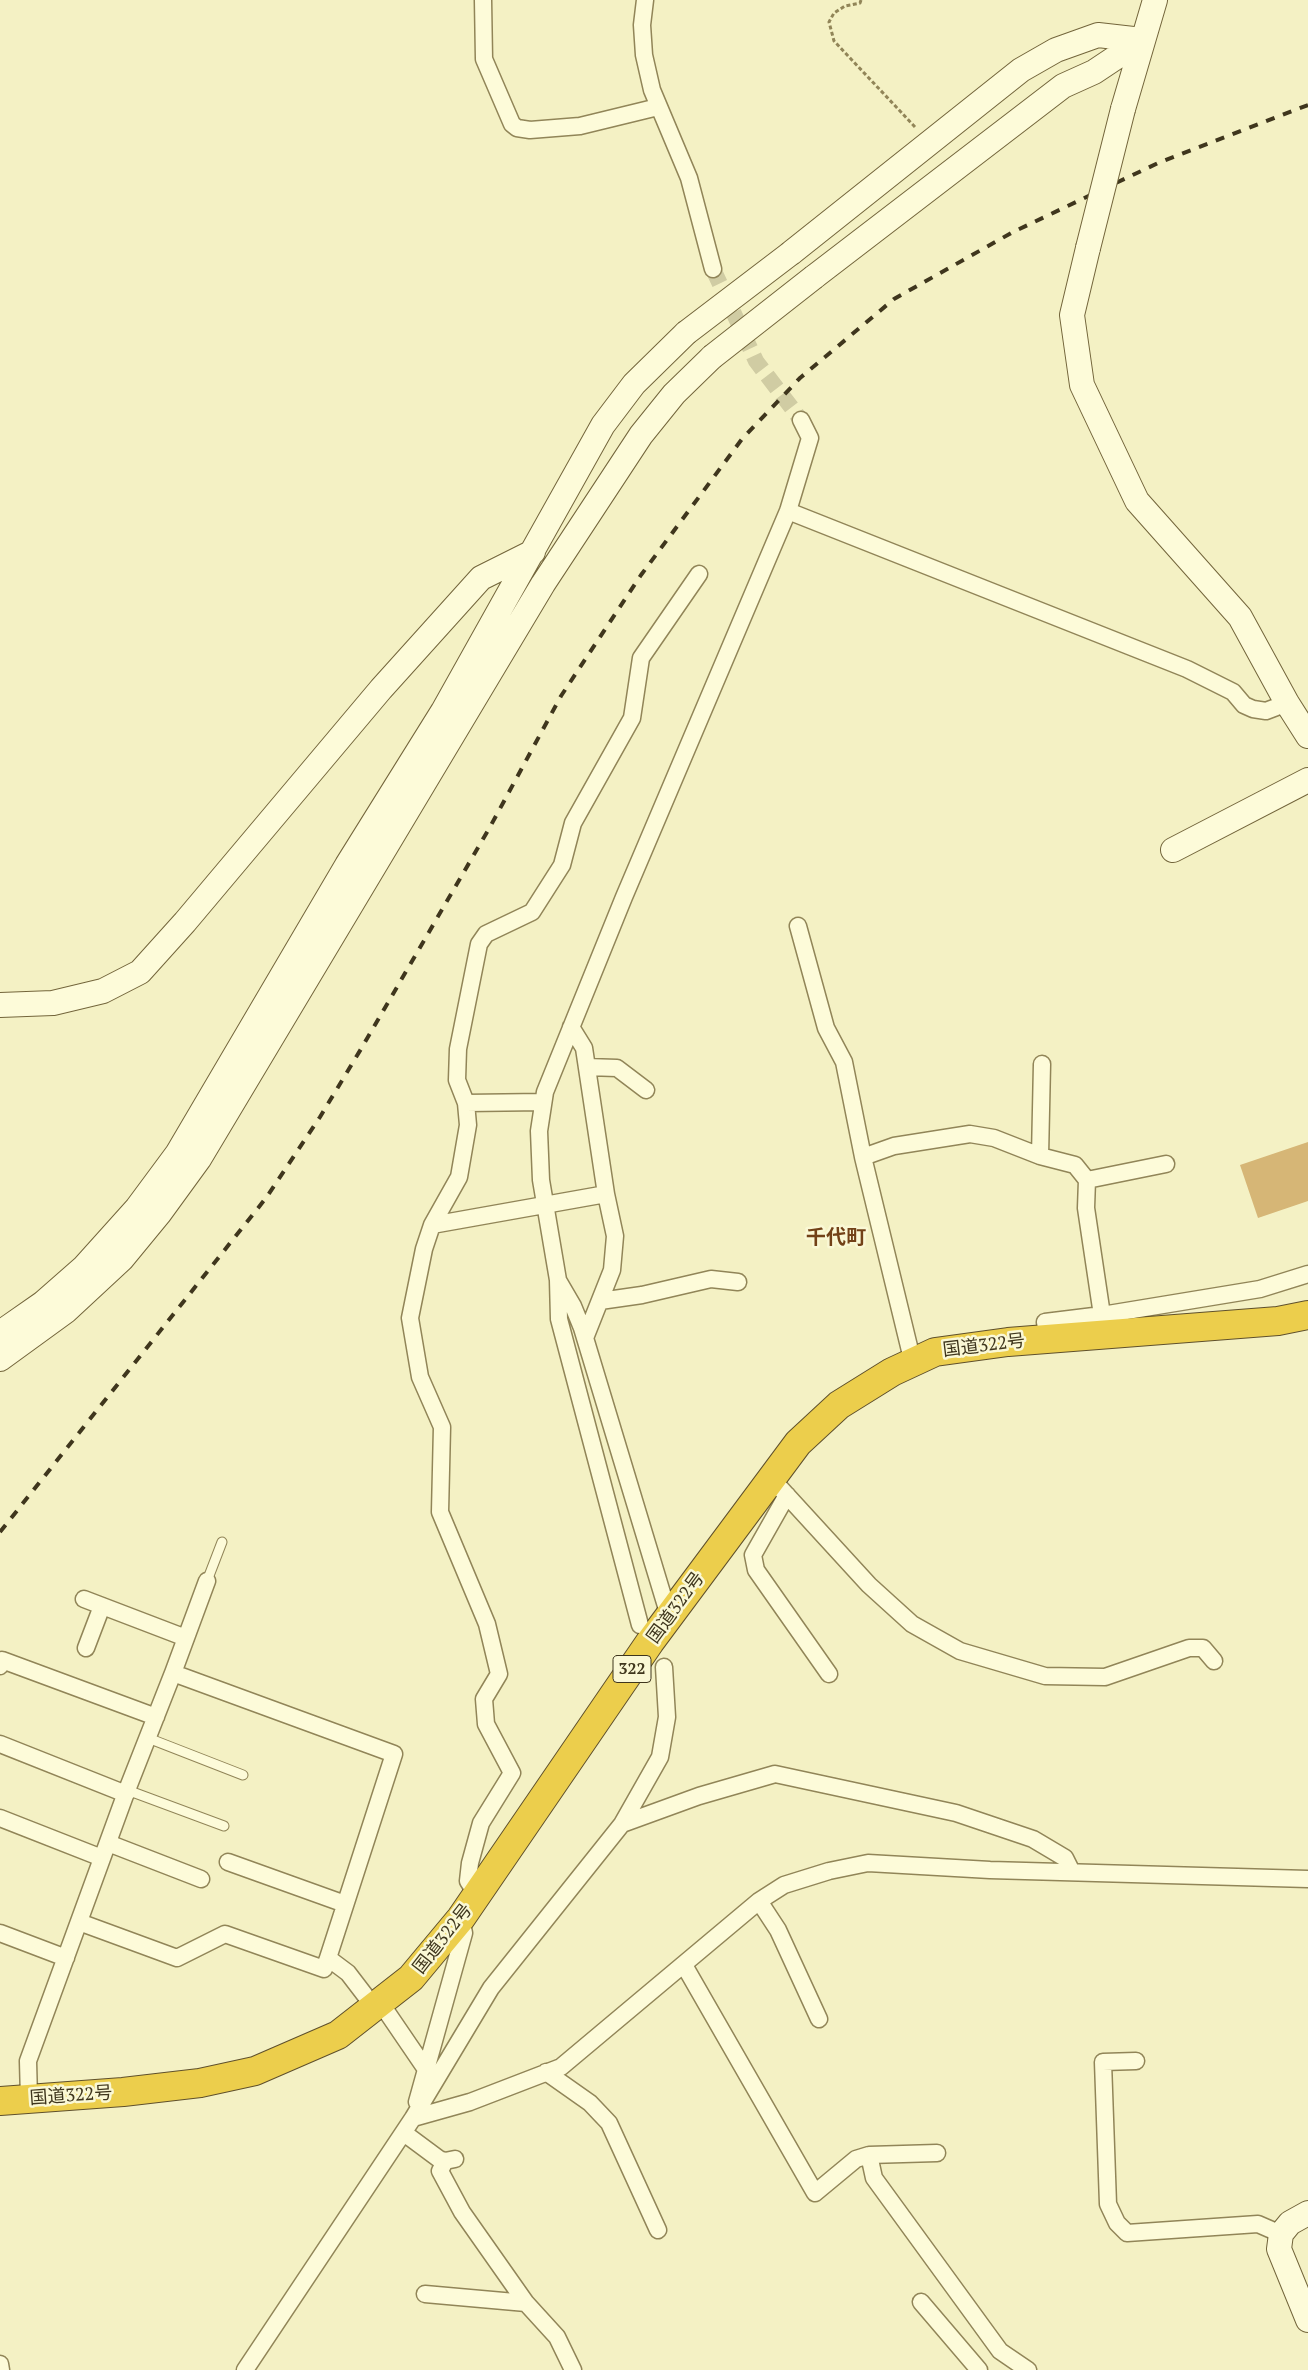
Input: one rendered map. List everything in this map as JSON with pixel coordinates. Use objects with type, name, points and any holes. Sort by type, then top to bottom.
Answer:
[{"type":"highway","name":"国道322号","points":[[0,2101],[123,2092],[200,2083],[255,2071],[338,2035],[412,1978],[461,1918],[669,1616],[779,1487],[798,1443],[839,1405],[892,1372],[935,1352],[1048,1339],[1278,1321],[1308,1315]]},
{"type":"street","points":[[483,0],[484,59],[512,124],[517,128],[530,130],[580,126],[658,107]]},
{"type":"street","points":[[645,0],[642,25],[644,55],[658,107],[689,178],[713,269]]},
{"type":"street","points":[[1155,0],[1123,109],[1072,315],[1082,385],[1137,501],[1240,618],[1287,703],[1308,736]]},
{"type":"street","points":[[0,1359],[66,1311],[122,1259],[160,1214],[199,1159],[252,1073],[517,605],[533,552],[603,424],[634,384],[686,333],[791,253],[1021,70],[1056,50],[1098,35],[1142,40]]},
{"type":"street","points":[[0,1333],[43,1303],[84,1267],[137,1208],[177,1154],[347,865],[443,711],[517,605],[641,435],[674,394],[712,357],[1063,86],[1094,72],[1142,40]]},
{"type":"street","points":[[829,223],[850,249]]},
{"type":"street","points":[[640,1625],[559,1319],[558,1280],[541,1180],[539,1131],[545,1092],[571,1027],[624,897],[788,511],[810,438],[801,420]]},
{"type":"street","points":[[788,511],[1187,669],[1233,692],[1244,705],[1253,709],[1266,711],[1287,703]]},
{"type":"street","points":[[0,1005],[52,1003],[104,991],[140,972],[185,922],[381,689],[481,578],[533,552]]},
{"type":"street","points":[[477,1895],[468,1881],[470,1863],[481,1823],[512,1773],[486,1724],[484,1698],[499,1674],[487,1624],[440,1512],[442,1427],[420,1377],[410,1318],[424,1249],[432,1225],[459,1178],[468,1125],[466,1103],[457,1080],[458,1049],[479,944],[486,934],[532,912],[562,865],[573,823],[632,718],[641,658],[699,574]]},
{"type":"street","points":[[470,592],[492,593],[517,605]]},
{"type":"street","points":[[1172,850],[1308,780]]},
{"type":"street","points":[[798,926],[826,1028],[844,1062],[863,1157],[913,1363]]},
{"type":"street","points":[[571,1027],[584,1048],[606,1194],[615,1236],[612,1270],[585,1338]]},
{"type":"street","points":[[229,1064],[252,1073]]},
{"type":"street","points":[[1040,1156],[1042,1064]]},
{"type":"street","points":[[587,1067],[617,1068],[646,1090]]},
{"type":"street","points":[[466,1103],[543,1102]]},
{"type":"street","points":[[863,1157],[894,1146],[970,1134],[994,1138],[1040,1156],[1075,1165],[1087,1180],[1086,1208],[1102,1315]]},
{"type":"street","points":[[1087,1180],[1166,1164]]},
{"type":"street","points":[[432,1225],[606,1194]]},
{"type":"street","points":[[1048,1339],[1045,1322],[1102,1315],[1260,1289],[1308,1274]]},
{"type":"street","points":[[600,1301],[711,1279],[738,1282]]},
{"type":"street","points":[[558,1280],[573,1306],[585,1338],[669,1616]]},
{"type":"street","points":[[829,1674],[756,1570],[753,1555],[779,1487],[869,1585],[912,1624],[960,1651],[1045,1676],[1105,1677],[1189,1648],[1203,1648],[1214,1661]]},
{"type":"street","points":[[29,2100],[28,2061],[126,1792],[207,1581]]},
{"type":"street","points":[[84,1599],[186,1638]]},
{"type":"street","points":[[86,1648],[102,1606]]},
{"type":"street","points":[[0,1666],[2,1660],[156,1718]]},
{"type":"street","points":[[245,2370],[404,2133],[491,1988],[622,1824],[660,1757],[667,1717],[664,1668]]},
{"type":"street","points":[[79,1922],[178,1958],[225,1934],[324,1969],[394,1754],[173,1673]]},
{"type":"street","points":[[0,1744],[126,1792]]},
{"type":"street","points":[[622,1824],[699,1796],[775,1774],[956,1813],[1033,1839],[1065,1858],[1072,1872]]},
{"type":"street","points":[[1,1822],[201,1878]]},
{"type":"street","points":[[228,1862],[345,1904]]},
{"type":"street","points":[[413,2118],[470,2102],[560,2067],[759,1901],[784,1885],[829,1871],[868,1863],[1072,1872],[1308,1879]]},
{"type":"street","points":[[759,1901],[778,1930],[819,2019]]},
{"type":"street","points":[[413,2118],[425,2068],[464,1933],[461,1918]]},
{"type":"street","points":[[0,1933],[66,1958]]},
{"type":"street","points":[[328,1958],[348,1974],[377,2004],[425,2068]]},
{"type":"street","points":[[684,1965],[815,2193],[856,2159],[869,2155],[937,2153]]},
{"type":"street","points":[[1136,2061],[1103,2062],[1108,2204],[1118,2223],[1127,2233],[1258,2224],[1282,2234]]},
{"type":"street","points":[[546,2072],[590,2104],[608,2123],[658,2230]]},
{"type":"street","points":[[404,2133],[439,2159],[451,2160],[440,2171],[462,2212],[526,2303],[557,2337],[573,2370]]},
{"type":"street","points":[[869,2155],[874,2178],[1000,2351],[1028,2370]]},
{"type":"street","points":[[1308,2214],[1290,2223],[1282,2234],[1279,2249],[1308,2320]]},
{"type":"street","points":[[425,2294],[526,2303]]},
{"type":"street","points":[[921,2302],[978,2370]]},
{"type":"street","points":[[0,2364],[1,2370]]},
{"type":"lane","points":[[207,1581],[222,1542]]},
{"type":"lane","points":[[148,1738],[243,1775]]},
{"type":"lane","points":[[126,1792],[224,1826]]},
{"type":"path","points":[[861,0],[860,3],[845,6],[834,13],[828,22],[834,41],[930,143]]},
{"type":"building","points":[[1308,1142],[1308,1201],[1258,1218],[1240,1165]]},
{"type":"tunnel","points":[[713,269],[756,361],[801,420]]},
{"type":"railway","points":[[0,1532],[266,1198],[320,1117],[361,1049],[490,827],[561,696],[641,575],[742,439],[800,378],[894,299],[1013,232],[1158,163],[1308,105]]},
{"type":"district","name":"千代町","points":[[836,1238]]}]
